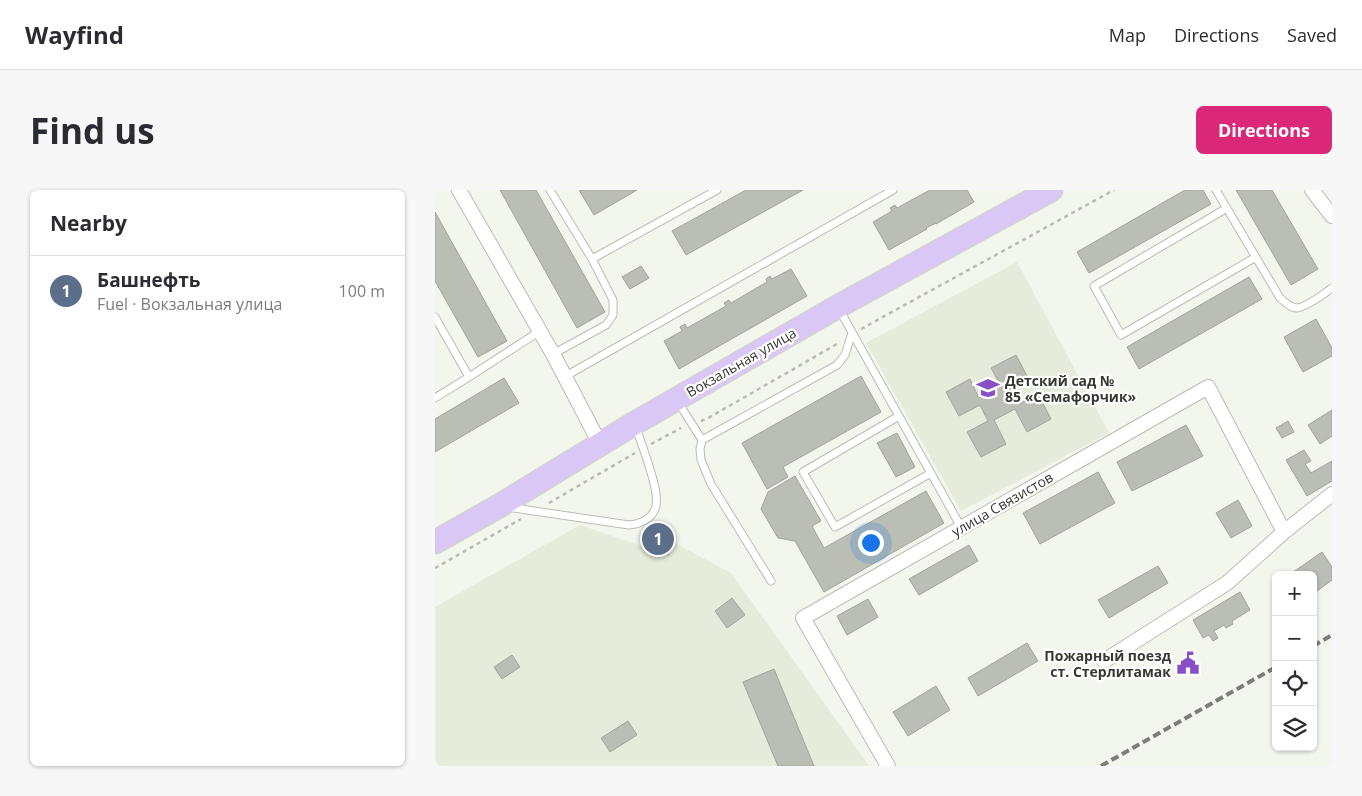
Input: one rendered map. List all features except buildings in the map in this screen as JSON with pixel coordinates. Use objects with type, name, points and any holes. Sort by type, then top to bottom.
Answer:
[{"type":"main road","name":"Вокзальная улица","points":[[435,542],[499,506],[635,423],[837,307],[1051,190]]},
{"type":"street","points":[[1312,190],[1332,216]]},
{"type":"street","points":[[462,191],[553,354],[600,444]]},
{"type":"street","name":"улица Связистов","points":[[889,766],[803,618],[1208,387],[1284,532]]},
{"type":"street","points":[[1104,661],[1227,583],[1284,532],[1332,494]]},
{"type":"lane","points":[[551,190],[592,259],[613,300],[613,315],[606,325],[553,354]]},
{"type":"lane","points":[[592,259],[717,190]]},
{"type":"lane","points":[[564,377],[893,190]]},
{"type":"lane","points":[[1216,190],[1280,298],[1288,305],[1297,308],[1332,288]]},
{"type":"lane","points":[[1227,208],[1094,286],[1121,335],[1256,257]]},
{"type":"lane","points":[[837,307],[961,527]]},
{"type":"lane","points":[[435,317],[469,377]]},
{"type":"lane","points":[[435,398],[540,331]]},
{"type":"lane","points":[[702,440],[837,365],[845,355],[852,333]]},
{"type":"lane","points":[[676,400],[702,440],[700,449],[701,460],[711,484],[771,581]]},
{"type":"lane","points":[[899,416],[803,472],[835,527],[931,473]]},
{"type":"lane","points":[[499,506],[629,525],[640,524],[656,508],[657,493],[635,423]]},
{"type":"path","points":[[852,333],[1114,190]]},
{"type":"shaded area","name":"Детский сад № 85 «Семафорчик»","points":[[1017,262],[1109,433],[961,511],[866,343]]},
{"type":"shaded area","points":[[580,525],[668,555],[673,542],[731,573],[869,766],[435,766],[435,607]]},
{"type":"railway","points":[[1317,644],[1332,635]]},
{"type":"railway","points":[[1101,766],[1272,669]]},
{"type":"place","name":"Детский сад № 85 «Семафорчик»","points":[[988,388]]},
{"type":"place","name":"Башнефть","points":[[658,539]]},
{"type":"place","name":"Пожарный поезд ст. Стерлитамак","points":[[1188,663]]}]
